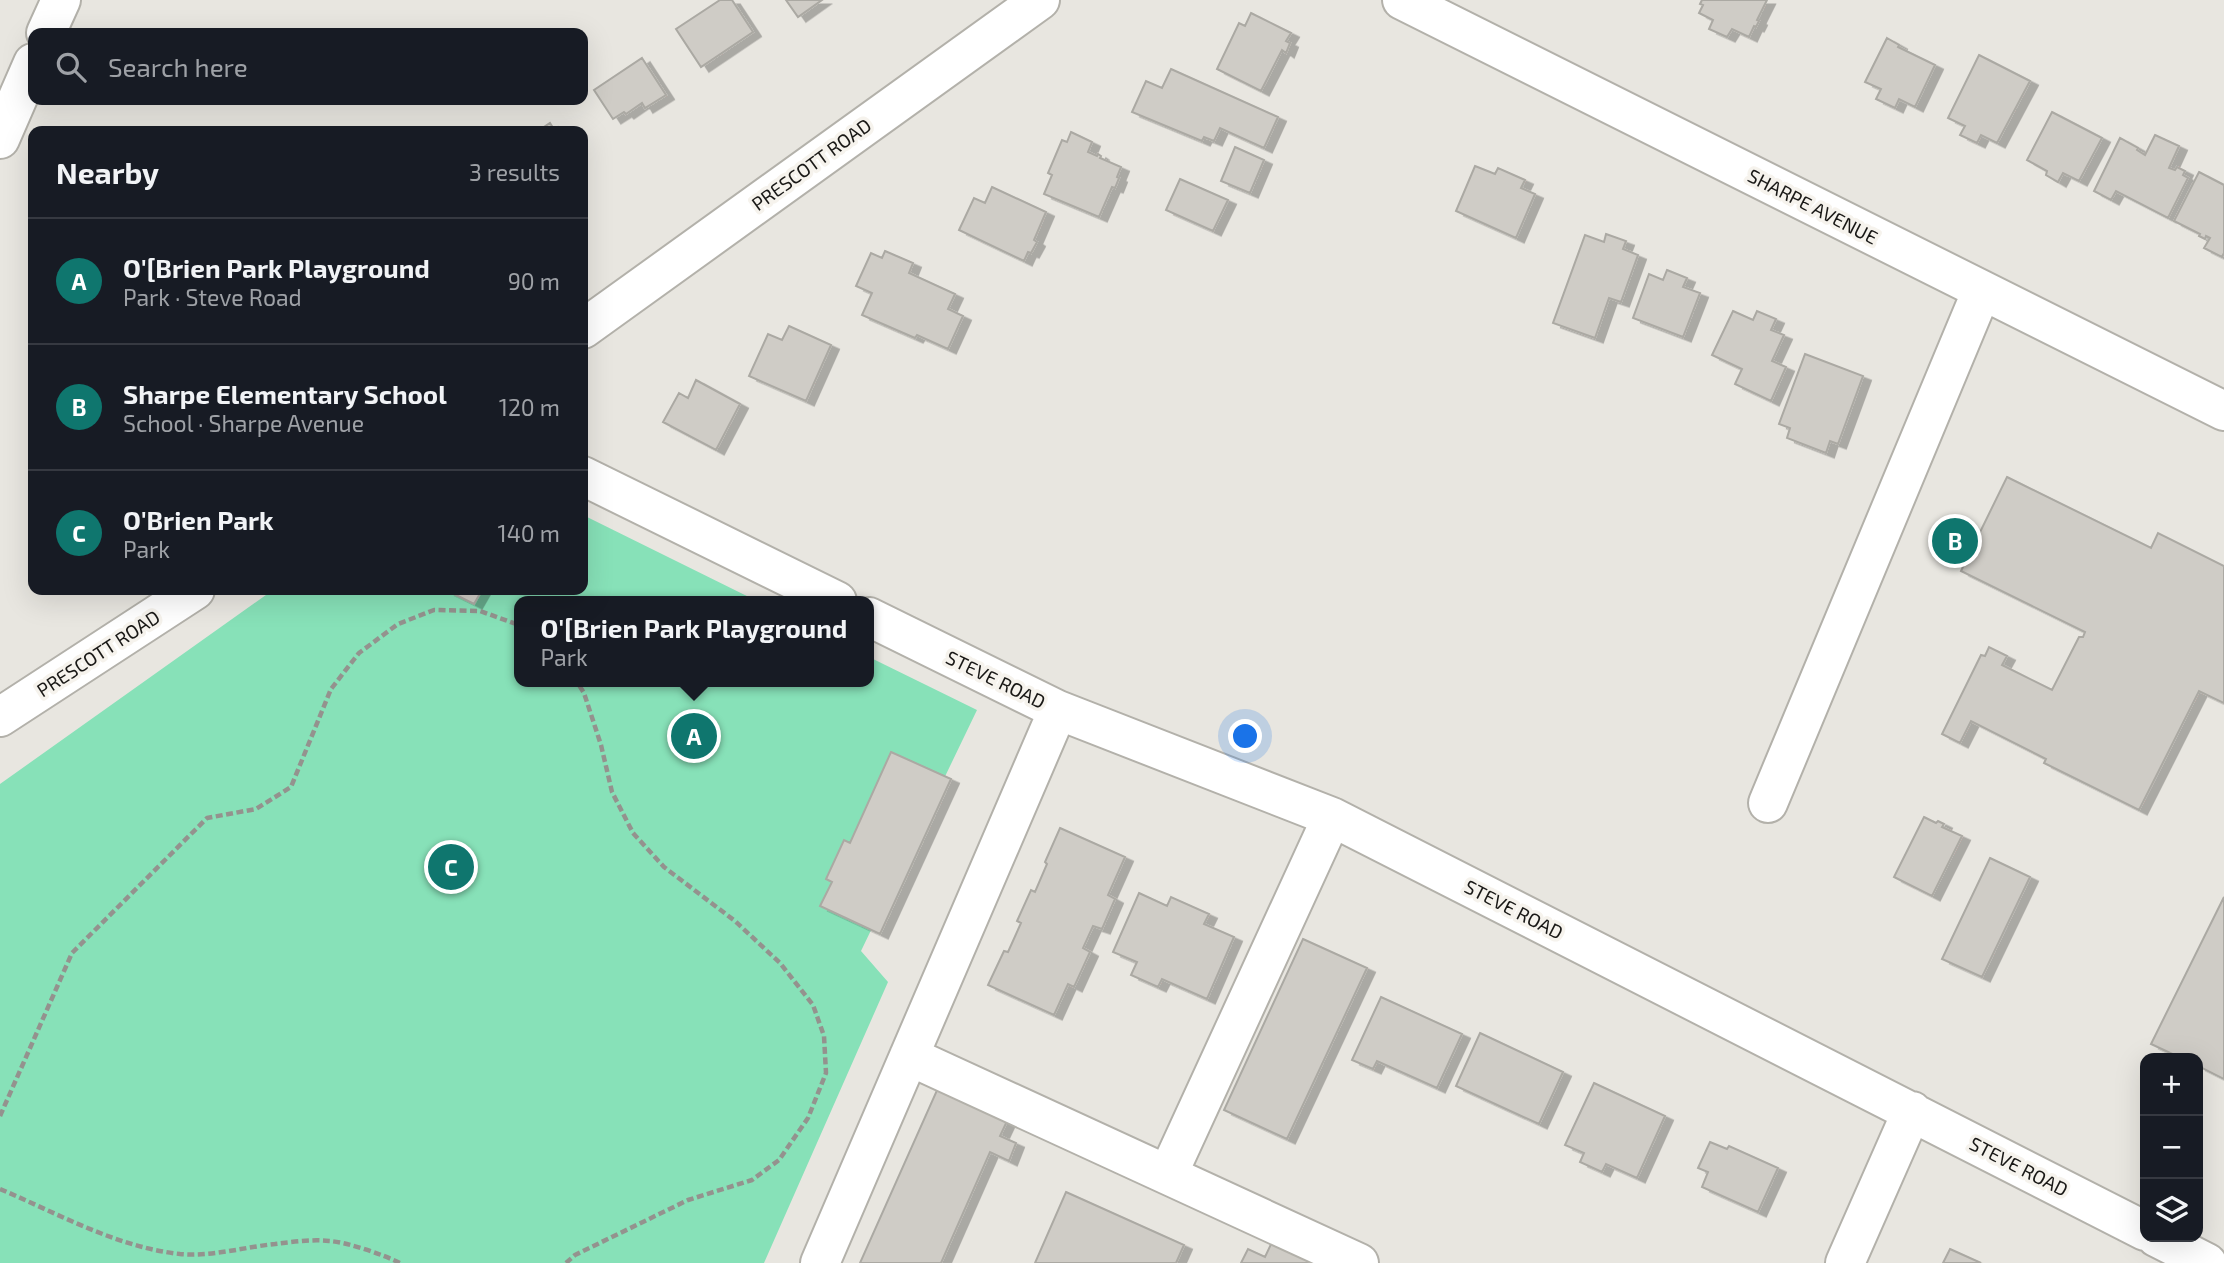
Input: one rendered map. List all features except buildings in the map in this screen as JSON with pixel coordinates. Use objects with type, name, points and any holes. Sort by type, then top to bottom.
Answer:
[{"type":"street","points":[[48,28],[61,0]]},
{"type":"street","name":"PRESCOTT ROAD","points":[[588,325],[1040,0]]},
{"type":"street","name":"SHARPE AVENUE","points":[[1402,0],[2224,411]]},
{"type":"street","points":[[0,139],[28,75]]},
{"type":"street","points":[[1768,803],[1982,290]]},
{"type":"street","points":[[588,478],[827,596]]},
{"type":"street","name":"PRESCOTT ROAD","points":[[0,717],[187,595]]},
{"type":"street","name":"STEVE ROAD","points":[[874,619],[1058,710],[1332,817],[2140,1228]]},
{"type":"street","points":[[821,1263],[1058,710]]},
{"type":"street","points":[[1168,1174],[1332,817]]},
{"type":"street","points":[[909,1056],[1359,1263]]},
{"type":"street","points":[[1845,1263],[1913,1111]]},
{"type":"street","points":[[2166,1242],[2207,1263]]},
{"type":"path","points":[[0,1116],[72,954],[207,818],[256,809],[290,787],[331,689],[359,653],[398,624],[434,610],[480,611],[514,623]]},
{"type":"path","points":[[566,1263],[575,1255],[688,1200],[752,1180],[779,1160],[808,1118],[826,1073],[824,1037],[813,1005],[780,963],[735,921],[664,867],[633,833],[612,792],[601,745],[580,687]]},
{"type":"path","points":[[0,1189],[123,1242],[181,1254],[330,1241],[400,1263]]},
{"type":"green space","points":[[588,517],[747,596],[514,596],[514,687],[874,687],[874,659],[977,710],[861,951],[888,982],[764,1263],[0,1263],[0,784],[266,595],[588,595]]},
{"type":"place","name":"Sharpe Elementary School","points":[[1955,541]]},
{"type":"place","name":"O'[Brien Park Playground","points":[[694,736]]},
{"type":"place","name":"O'Brien Park","points":[[451,867]]}]
